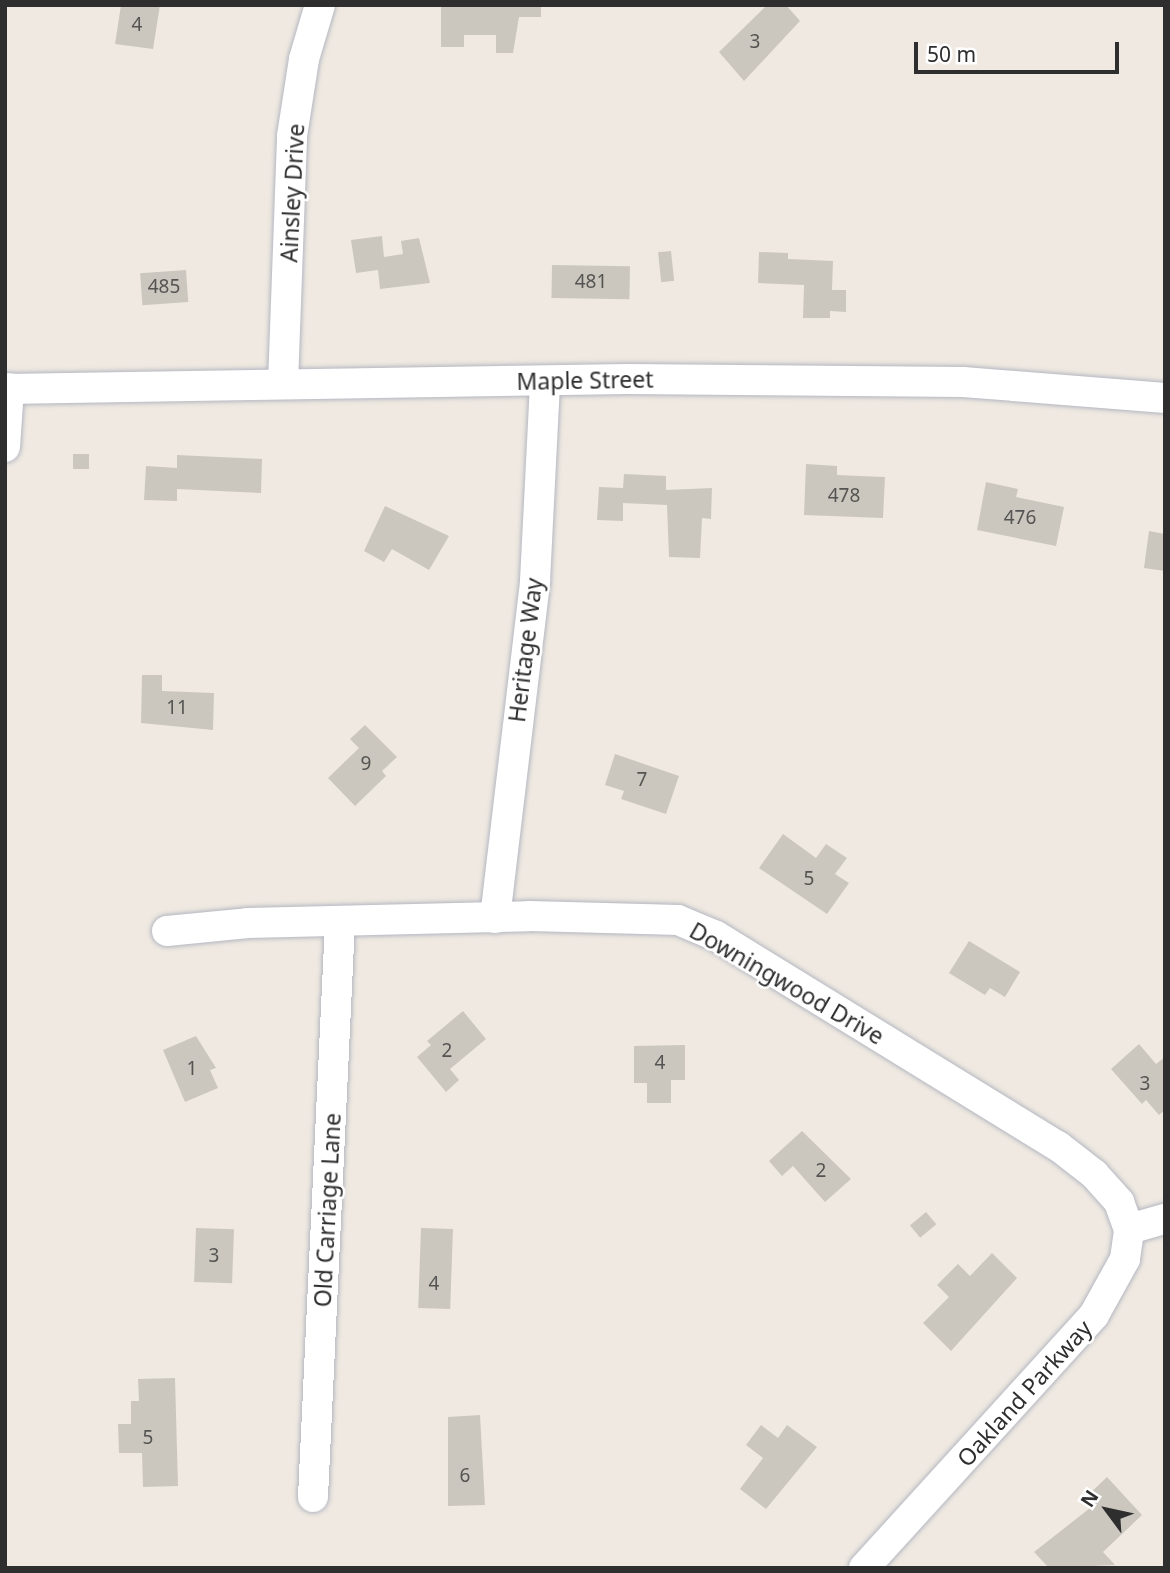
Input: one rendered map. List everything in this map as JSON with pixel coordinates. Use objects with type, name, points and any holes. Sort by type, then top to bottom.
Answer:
[{"type":"street","name":"Ainsley Drive","points":[[283,384],[292,136],[304,59],[320,5]]},
{"type":"street","name":"Maple Street","points":[[7,388],[545,381],[963,382],[1165,398]]},
{"type":"street","name":"Heritage Way","points":[[495,918],[535,580],[545,381]]},
{"type":"street","points":[[5,447],[7,388]]},
{"type":"street","name":"Downingwood Drive","points":[[167,931],[248,923],[495,918],[678,920],[716,936],[1058,1146],[1094,1174],[1119,1202],[1129,1228]]},
{"type":"street","name":"Old Carriage Lane","points":[[313,1497],[340,922]]},
{"type":"street","points":[[1129,1228],[1165,1219]]},
{"type":"street","name":"Oakland Parkway","points":[[864,1568],[1094,1315],[1125,1259],[1129,1228]]},
{"type":"building","points":[[121,5],[160,5],[153,49],[115,44]]},
{"type":"building","points":[[441,5],[541,5],[541,17],[519,17],[513,53],[496,53],[496,35],[464,35],[464,47],[441,47]]},
{"type":"building","points":[[767,5],[786,5],[800,21],[744,81],[719,52]]},
{"type":"building","points":[[382,236],[384,257],[403,254],[401,241],[419,238],[430,283],[380,289],[378,270],[356,273],[351,240]]},
{"type":"building","points":[[671,251],[674,281],[661,282],[658,252]]},
{"type":"building","points":[[759,252],[788,253],[788,259],[833,261],[832,290],[846,290],[846,312],[830,311],[830,318],[803,318],[804,285],[758,283]]},
{"type":"building","points":[[552,265],[630,266],[629,299],[551,298]]},
{"type":"building","points":[[186,270],[188,302],[142,305],[140,273]]},
{"type":"building","points":[[73,454],[89,454],[89,469],[73,469]]},
{"type":"building","points":[[177,455],[262,459],[261,493],[177,489],[177,501],[144,500],[146,466],[177,468]]},
{"type":"building","points":[[806,464],[837,466],[837,475],[885,477],[883,518],[804,515]]},
{"type":"building","points":[[624,474],[666,476],[666,490],[712,488],[711,519],[702,518],[700,558],[669,557],[667,505],[623,503],[623,521],[597,520],[599,487],[623,488]]},
{"type":"building","points":[[986,482],[1018,489],[1016,497],[1064,507],[1056,546],[977,530]]},
{"type":"building","points":[[385,506],[449,536],[429,570],[392,549],[384,562],[364,551]]},
{"type":"building","points":[[1149,531],[1165,534],[1165,571],[1144,568]]},
{"type":"building","points":[[142,675],[162,675],[162,691],[214,693],[213,730],[141,723]]},
{"type":"building","points":[[365,725],[397,757],[382,771],[386,776],[355,806],[328,778],[359,748],[350,739]]},
{"type":"building","points":[[615,754],[679,776],[666,814],[621,799],[624,791],[605,785]]},
{"type":"building","points":[[783,834],[816,858],[826,844],[847,858],[835,874],[849,883],[827,914],[759,868]]},
{"type":"building","points":[[969,941],[1020,972],[1005,997],[990,988],[985,995],[949,973]]},
{"type":"building","points":[[463,1011],[486,1039],[450,1069],[459,1080],[446,1092],[417,1057],[431,1045],[427,1041]]},
{"type":"building","points":[[196,1036],[216,1068],[210,1070],[218,1088],[185,1102],[163,1050]]},
{"type":"building","points":[[1139,1044],[1156,1064],[1165,1057],[1165,1110],[1159,1115],[1146,1100],[1142,1104],[1111,1069]]},
{"type":"building","points":[[685,1045],[685,1080],[671,1080],[671,1103],[647,1103],[647,1083],[634,1083],[634,1046]]},
{"type":"building","points":[[802,1131],[851,1179],[825,1202],[793,1166],[782,1176],[769,1161]]},
{"type":"building","points":[[926,1212],[936,1224],[920,1238],[910,1225]]},
{"type":"building","points":[[196,1228],[234,1229],[232,1283],[194,1282]]},
{"type":"building","points":[[421,1228],[453,1229],[450,1309],[418,1308]]},
{"type":"building","points":[[992,1253],[1017,1278],[951,1351],[923,1323],[949,1297],[937,1285],[958,1264],[970,1276]]},
{"type":"building","points":[[175,1378],[178,1486],[143,1487],[142,1453],[119,1453],[118,1424],[131,1424],[131,1401],[139,1401],[138,1379]]},
{"type":"building","points":[[480,1415],[485,1505],[448,1506],[448,1417]]},
{"type":"building","points":[[761,1425],[778,1438],[787,1425],[817,1447],[766,1509],[740,1489],[763,1458],[746,1445]]},
{"type":"building","points":[[1107,1477],[1142,1515],[1103,1552],[1115,1565],[1049,1568],[1034,1552],[1090,1508],[1083,1500]]}]
